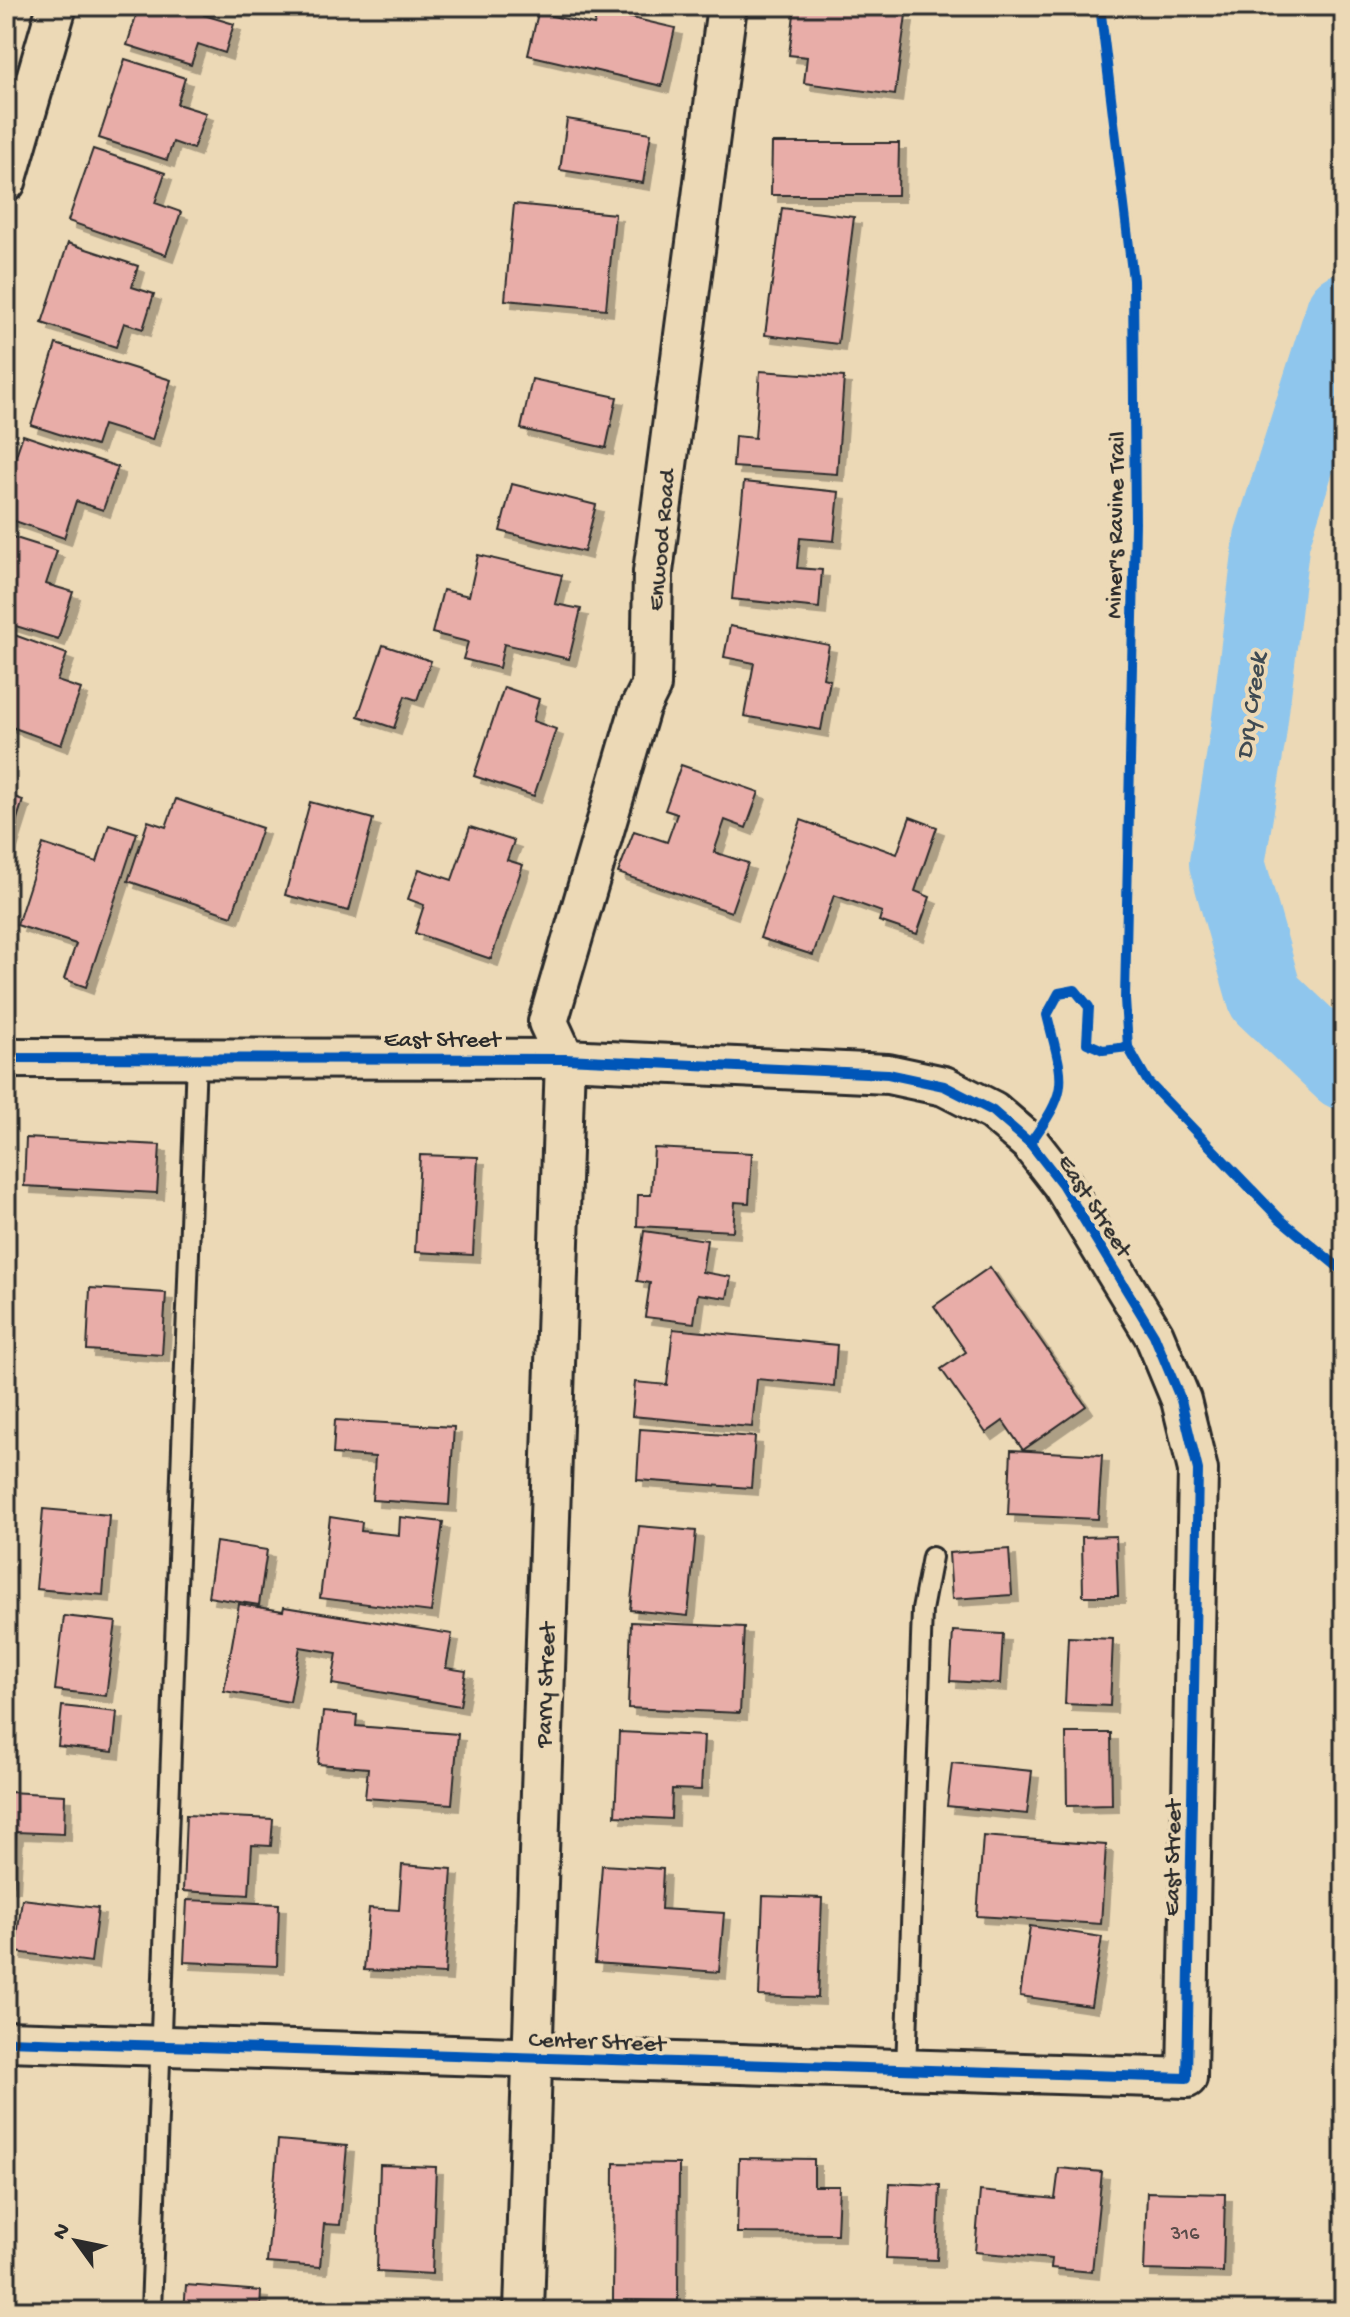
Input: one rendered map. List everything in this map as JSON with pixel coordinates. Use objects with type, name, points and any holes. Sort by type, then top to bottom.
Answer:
[{"type":"street","points":[[6,182],[57,6]]},
{"type":"street","name":"Enwood Road","points":[[565,1059],[548,1022],[640,708],[651,686],[653,572],[727,6]]},
{"type":"street","name":"East Street","points":[[6,1058],[565,1059],[888,1074],[944,1086],[993,1111],[1030,1143],[1070,1197],[1154,1335],[1181,1400],[1198,1470],[1187,2078]]},
{"type":"street","name":"Parry Street","points":[[524,2311],[565,1059]]},
{"type":"street","name":"Center Street","points":[[6,2041],[1187,2078]]},
{"type":"lane","points":[[151,2311],[196,1058]]},
{"type":"lane","points":[[906,2069],[922,1610],[932,1557]]},
{"type":"building","points":[[139,6],[207,6],[204,15],[234,24],[225,53],[198,44],[191,65],[127,45]]},
{"type":"building","points":[[795,6],[839,6],[906,15],[895,95],[804,83],[807,57],[789,55]]},
{"type":"building","points":[[598,10],[675,28],[662,86],[528,55],[538,13],[594,25]]},
{"type":"building","points":[[125,59],[185,78],[177,104],[206,113],[193,149],[173,142],[167,160],[99,138]]},
{"type":"building","points":[[567,119],[651,133],[643,183],[560,170]]},
{"type":"building","points":[[772,143],[899,143],[898,195],[771,195]]},
{"type":"building","points":[[93,149],[165,173],[155,203],[181,212],[166,255],[68,221]]},
{"type":"building","points":[[514,204],[615,214],[606,309],[505,300]]},
{"type":"building","points":[[782,208],[854,217],[838,344],[765,335]]},
{"type":"building","points":[[68,243],[138,266],[132,287],[154,294],[143,329],[124,323],[116,347],[42,323]]},
{"type":"building","points":[[56,344],[171,380],[152,440],[103,425],[96,446],[31,425]]},
{"type":"building","points":[[760,371],[844,377],[837,474],[733,467],[735,436],[755,438]]},
{"type":"building","points":[[532,379],[617,397],[606,448],[521,429]]},
{"type":"building","points":[[23,435],[118,467],[103,510],[76,501],[64,538],[6,518],[6,484]]},
{"type":"building","points":[[744,482],[839,492],[834,541],[800,538],[797,568],[822,570],[819,608],[732,599]]},
{"type":"building","points":[[512,484],[596,505],[584,552],[500,531]]},
{"type":"building","points":[[6,535],[57,551],[46,584],[73,592],[58,639],[6,623]]},
{"type":"building","points":[[478,555],[562,575],[555,604],[581,609],[569,659],[504,644],[499,668],[463,659],[468,642],[432,633],[443,590],[469,596]]},
{"type":"building","points":[[730,626],[829,645],[823,678],[830,680],[821,730],[744,716],[754,663],[724,657]]},
{"type":"building","points":[[6,632],[67,654],[57,681],[81,689],[61,745],[6,725]]},
{"type":"building","points":[[383,645],[431,661],[417,700],[405,696],[394,728],[358,716]]},
{"type":"building","points":[[504,687],[539,699],[533,721],[556,729],[534,796],[474,776]]},
{"type":"building","points":[[681,765],[759,792],[746,828],[725,820],[714,852],[748,863],[731,912],[618,873],[634,831],[667,842],[677,814],[665,810]]},
{"type":"building","points":[[6,794],[23,800],[6,854]]},
{"type":"building","points":[[176,799],[262,828],[232,916],[128,881],[148,821],[166,827]]},
{"type":"building","points":[[310,802],[373,819],[349,911],[285,895]]},
{"type":"building","points":[[910,817],[937,827],[915,891],[930,897],[917,934],[879,921],[882,912],[834,895],[813,955],[760,938],[801,820],[897,854]]},
{"type":"building","points":[[109,824],[137,833],[86,987],[64,979],[76,944],[17,925],[43,844],[97,862]]},
{"type":"building","points":[[470,827],[514,841],[507,860],[523,865],[491,959],[415,933],[424,905],[408,899],[419,869],[452,880]]},
{"type":"building","points":[[26,1138],[160,1145],[157,1193],[24,1186]]},
{"type":"building","points":[[654,1148],[752,1153],[749,1203],[735,1202],[733,1231],[637,1226],[638,1195],[651,1195]]},
{"type":"building","points":[[420,1155],[478,1157],[473,1255],[415,1252]]},
{"type":"building","points":[[644,1231],[707,1240],[702,1272],[731,1277],[727,1298],[698,1294],[694,1323],[645,1317],[650,1283],[637,1281]]},
{"type":"building","points":[[990,1267],[1086,1406],[1023,1450],[1003,1421],[986,1433],[941,1369],[966,1352],[934,1306]]},
{"type":"building","points":[[90,1288],[166,1293],[162,1355],[87,1350]]},
{"type":"building","points":[[673,1329],[837,1345],[834,1386],[757,1379],[752,1427],[632,1416],[635,1382],[667,1385]]},
{"type":"building","points":[[335,1420],[454,1427],[449,1505],[372,1500],[375,1457],[333,1454]]},
{"type":"building","points":[[640,1429],[755,1437],[751,1488],[637,1480]]},
{"type":"building","points":[[1011,1450],[1102,1455],[1098,1519],[1008,1515]]},
{"type":"building","points":[[43,1509],[109,1515],[103,1595],[36,1589]]},
{"type":"building","points":[[330,1517],[362,1522],[361,1531],[399,1535],[400,1517],[443,1522],[431,1612],[320,1598]]},
{"type":"building","points":[[639,1526],[696,1531],[688,1616],[630,1610]]},
{"type":"building","points":[[1116,1536],[1118,1596],[1083,1596],[1082,1537]]},
{"type":"building","points":[[216,1542],[267,1550],[259,1605],[208,1597]]},
{"type":"building","points":[[1009,1549],[1012,1595],[952,1599],[949,1553]]},
{"type":"building","points":[[239,1604],[283,1611],[284,1607],[452,1634],[446,1668],[466,1671],[460,1706],[332,1684],[337,1653],[300,1647],[290,1702],[224,1691]]},
{"type":"building","points":[[64,1616],[116,1622],[106,1696],[55,1690]]},
{"type":"building","points":[[631,1622],[744,1627],[740,1713],[628,1708]]},
{"type":"building","points":[[953,1631],[1003,1634],[1000,1684],[950,1681]]},
{"type":"building","points":[[1068,1637],[1113,1639],[1110,1706],[1065,1704]]},
{"type":"building","points":[[62,1706],[117,1712],[113,1752],[58,1746]]},
{"type":"building","points":[[323,1712],[357,1715],[356,1726],[458,1734],[452,1804],[365,1798],[368,1768],[318,1764]]},
{"type":"building","points":[[619,1732],[704,1736],[701,1790],[672,1789],[671,1819],[615,1816]]},
{"type":"building","points":[[1066,1733],[1111,1733],[1112,1805],[1067,1806]]},
{"type":"building","points":[[952,1763],[1032,1771],[1027,1814],[947,1806]]},
{"type":"building","points":[[8,1792],[65,1795],[64,1834],[16,1832],[13,1885],[6,1885]]},
{"type":"building","points":[[186,1815],[273,1819],[271,1846],[252,1845],[249,1895],[183,1891]]},
{"type":"building","points":[[983,1836],[1106,1845],[1101,1924],[977,1916]]},
{"type":"building","points":[[402,1865],[452,1869],[445,1974],[364,1970],[369,1908],[399,1910]]},
{"type":"building","points":[[602,1865],[663,1869],[661,1909],[724,1913],[719,1972],[595,1963]]},
{"type":"building","points":[[763,1896],[822,1898],[818,1998],[759,1996]]},
{"type":"building","points":[[22,1899],[98,1908],[91,1962],[15,1952]]},
{"type":"building","points":[[187,1900],[279,1904],[277,1966],[184,1962]]},
{"type":"building","points":[[1030,1926],[1102,1937],[1091,2006],[1020,1996]]},
{"type":"building","points":[[278,2140],[347,2146],[340,2225],[324,2224],[320,2267],[267,2263]]},
{"type":"building","points":[[739,2158],[814,2159],[814,2186],[839,2186],[837,2234],[737,2233]]},
{"type":"building","points":[[614,2163],[679,2164],[678,2301],[613,2300]]},
{"type":"building","points":[[380,2165],[436,2167],[432,2274],[377,2271]]},
{"type":"building","points":[[1059,2168],[1102,2172],[1092,2272],[1051,2268],[1052,2259],[975,2252],[980,2191],[1055,2199]]},
{"type":"building","points":[[890,2183],[940,2185],[937,2260],[886,2258]]},
{"type":"building","points":[[1147,2192],[1225,2194],[1223,2272],[1144,2270]]},
{"type":"building","points":[[186,2285],[261,2291],[260,2311],[184,2311]]},
{"type":"waterway","name":"Dry Creek","points":[[1344,311],[1272,539],[1248,735],[1227,863],[1265,997],[1344,1072]]},
{"type":"cycle path","name":"Miner's Ravine Trail","points":[[1100,6],[1133,280],[1135,523],[1125,999],[1128,1047],[1148,1082],[1280,1219],[1344,1272]]},
{"type":"cycle path","points":[[1030,1143],[1058,1095],[1060,1069],[1047,1015],[1059,993],[1075,990],[1089,1007],[1087,1043],[1103,1050],[1128,1047]]},
{"type":"cycle path","points":[[6,1058],[565,1059],[888,1074],[944,1086],[993,1111],[1030,1143],[1062,1184],[1154,1335],[1181,1400],[1198,1470],[1187,2078],[6,2041]]}]
